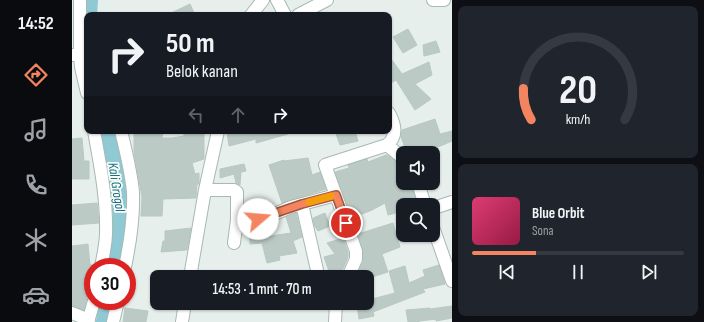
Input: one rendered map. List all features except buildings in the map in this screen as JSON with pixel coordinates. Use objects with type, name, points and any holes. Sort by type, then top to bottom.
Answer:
[{"type":"street","points":[[80,0],[80,54],[84,80]]},
{"type":"street","points":[[253,12],[263,0]]},
{"type":"street","points":[[277,0],[283,12]]},
{"type":"street","points":[[304,12],[327,0]]},
{"type":"street","points":[[433,0],[444,0]]},
{"type":"street","points":[[351,270],[356,259],[356,251],[325,165],[387,145],[392,141],[394,133],[392,119]]},
{"type":"street","points":[[94,134],[106,213],[106,234],[102,258]]},
{"type":"street","points":[[122,134],[128,160],[133,193],[126,258]]},
{"type":"street","points":[[191,270],[205,190],[217,134]]},
{"type":"street","points":[[387,145],[396,152]]},
{"type":"street","points":[[205,190],[236,191],[238,197],[234,243]]},
{"type":"street","points":[[237,220],[265,218],[302,204],[336,195]]},
{"type":"street","points":[[440,204],[452,202]]},
{"type":"street","points":[[302,204],[318,270]]},
{"type":"street","points":[[438,242],[452,282]]},
{"type":"street","points":[[72,313],[88,321],[91,310]]},
{"type":"street","points":[[113,322],[116,310]]},
{"type":"street","points":[[182,322],[184,310]]},
{"type":"street","points":[[335,322],[336,310]]},
{"type":"waterway","name":"Kali Grogol","points":[[87,12],[88,0]]},
{"type":"waterway","name":"Kali Grogol","points":[[109,134],[123,215],[116,258]]},
{"type":"waterway","name":"Kali Grogol","points":[[106,322],[108,310]]},
{"type":"slow traffic","points":[[309,202],[331,196]]},
{"type":"route","points":[[258,219],[265,218],[291,207],[336,195],[346,223]]}]
